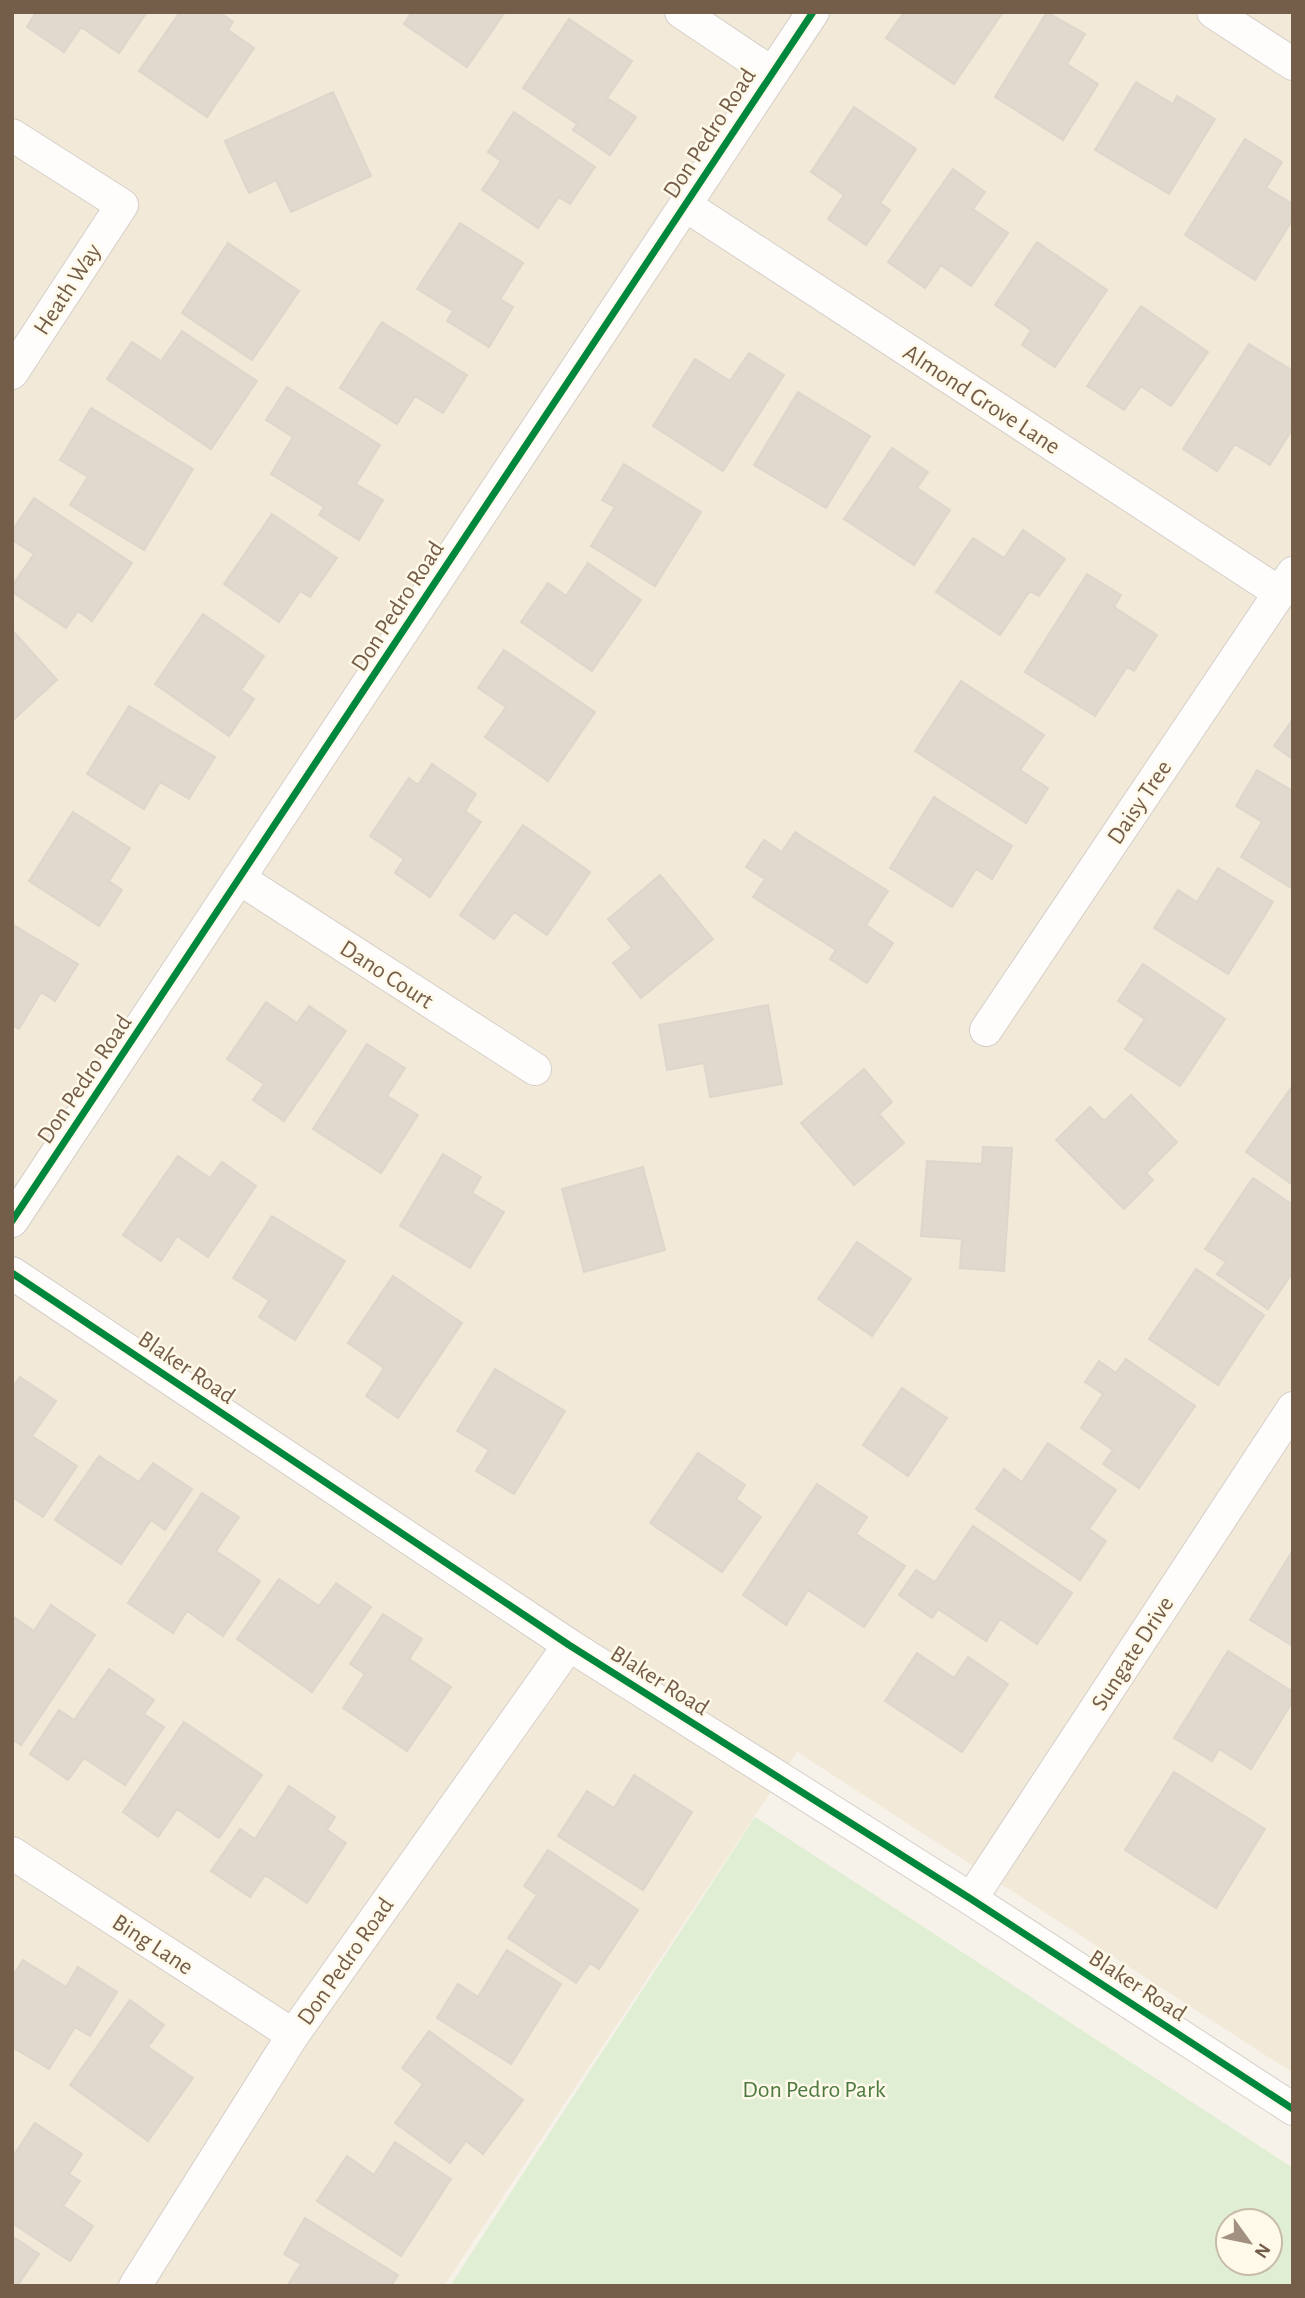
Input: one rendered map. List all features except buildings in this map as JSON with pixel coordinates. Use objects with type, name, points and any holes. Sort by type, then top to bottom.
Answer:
[{"type":"street","points":[[681,12],[772,73]]},
{"type":"street","name":"Don Pedro Road","points":[[12,1221],[813,12]]},
{"type":"street","points":[[1213,12],[1293,64]]},
{"type":"street","name":"Heath Way","points":[[12,135],[122,205],[12,373]]},
{"type":"street","name":"Almond Grove Lane","points":[[685,205],[1286,583]]},
{"type":"street","name":"Daisy Tree","points":[[986,1030],[1286,583]]},
{"type":"street","name":"Dano Court","points":[[240,879],[535,1069]]},
{"type":"street","name":"Blaker Road","points":[[12,1273],[569,1645],[971,1899],[1293,2109]]},
{"type":"street","name":"Sungate Drive","points":[[971,1899],[1293,1408]]},
{"type":"street","name":"Don Pedro Road","points":[[135,2286],[293,2035],[569,1645]]},
{"type":"street","name":"Bing Lane","points":[[12,1853],[293,2035]]},
{"type":"shaded area","points":[[12,12],[1293,12],[1293,2073],[797,1752],[444,2286],[12,2286]]},
{"type":"green space","name":"Don Pedro Park","points":[[755,1817],[1293,2168],[1293,2286],[450,2286]]},
{"type":"cycle path","points":[[12,1221],[813,12]]},
{"type":"cycle path","points":[[12,1273],[569,1645],[971,1899],[1293,2109]]}]
